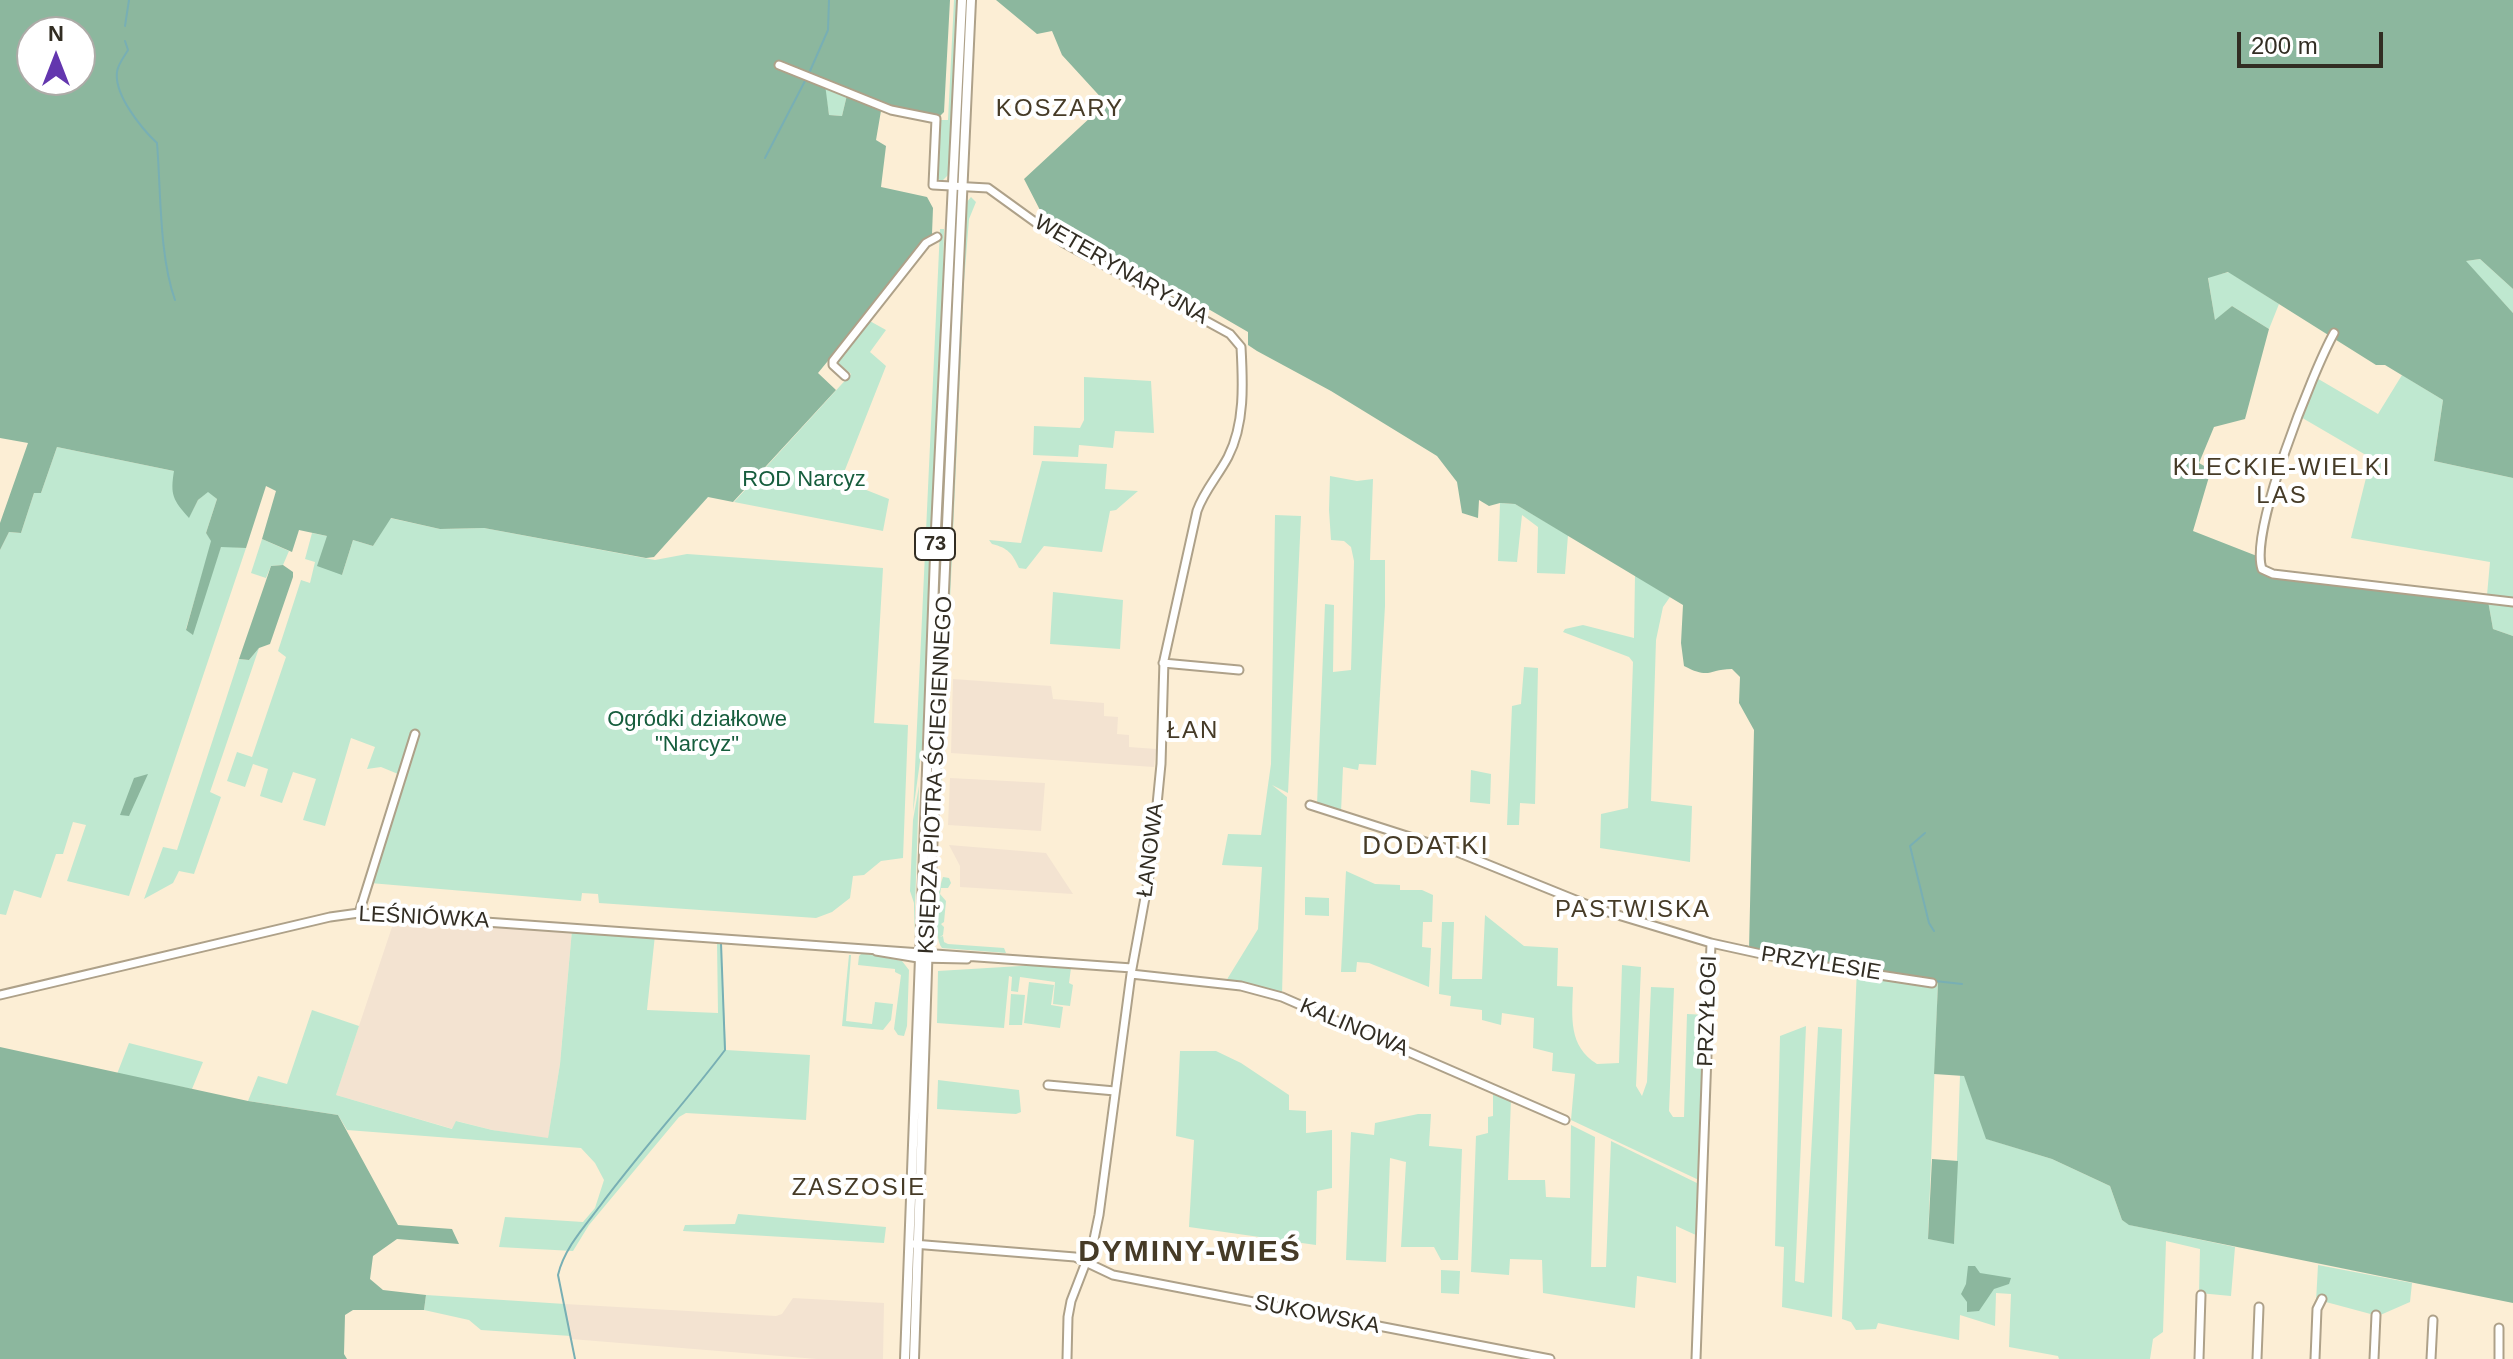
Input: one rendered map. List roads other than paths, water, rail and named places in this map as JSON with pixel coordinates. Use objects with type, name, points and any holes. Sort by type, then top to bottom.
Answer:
[{"type":"main road","name":"KSIĘDZA PIOTRA ŚCIEGIENNEGO","points":[[905,1359],[913,1244],[962,0]]},
{"type":"main road","name":"KSIĘDZA PIOTRA ŚCIEGIENNEGO","points":[[957,185],[971,0]]},
{"type":"main road","name":"KSIĘDZA PIOTRA ŚCIEGIENNEGO","points":[[913,1244],[914,1359]]},
{"type":"street","points":[[779,65],[891,110],[936,119],[933,185],[957,185]]},
{"type":"street","name":"WETERYNARYJNA","points":[[957,185],[988,188],[1064,243],[1230,334],[1241,347]]},
{"type":"street","points":[[825,369],[926,243],[937,237]]},
{"type":"street","points":[[2334,333],[2281,460],[2266,513],[2260,559],[2262,569],[2273,574],[2513,602]]},
{"type":"street","name":"ŁANOWA","points":[[1067,1359],[1071,1301],[1087,1263],[1099,1215],[1132,971],[1154,837],[1161,764],[1163,663],[1197,511],[1202,496],[1228,458],[1238,431],[1241,347]]},
{"type":"street","points":[[833,361],[833,365],[845,376]]},
{"type":"street","points":[[1163,663],[1239,670]]},
{"type":"street","points":[[359,913],[415,734]]},
{"type":"street","name":"PRZYŁOGI","points":[[1310,805],[1457,852],[1598,909],[1711,943],[1696,1359]]},
{"type":"street","name":"LEŚNIÓWKA","points":[[0,995],[330,917],[359,913],[857,947],[923,955]]},
{"type":"street","name":"PRZYLESIE","points":[[1711,943],[1797,962],[1932,983]]},
{"type":"street","name":"KALINOWA","points":[[923,955],[1132,971],[1241,986],[1282,997],[1565,1120]]},
{"type":"street","points":[[1048,1085],[1115,1091]]},
{"type":"street","name":"SUKOWSKA","points":[[913,1244],[1062,1255],[1127,1278],[1550,1359]]},
{"type":"street","points":[[2199,1359],[2201,1295]]},
{"type":"street","points":[[2315,1359],[2317,1309],[2322,1299]]},
{"type":"street","points":[[2257,1359],[2259,1307]]},
{"type":"street","points":[[2374,1359],[2376,1315]]},
{"type":"street","points":[[2431,1359],[2433,1320]]},
{"type":"street","points":[[2499,1328],[2499,1359]]},
{"type":"waterway","points":[[125,26],[129,0]]},
{"type":"waterway","points":[[810,71],[828,30],[829,0]]},
{"type":"waterway","points":[[125,41],[128,50],[119,66],[117,81],[130,111],[157,143],[163,243],[175,300]]},
{"type":"waterway","points":[[765,158],[806,79]]},
{"type":"waterway","points":[[1925,833],[1910,846],[1929,923],[1934,931]]},
{"type":"waterway","points":[[575,1359],[558,1275],[561,1265],[581,1230],[725,1050],[721,943]]},
{"type":"waterway","points":[[1745,946],[1752,948]]},
{"type":"waterway","points":[[1844,966],[1893,974]]},
{"type":"waterway","points":[[1935,981],[1962,984]]},
{"type":"district","name":"KOSZARY","points":[[1060,109]]},
{"type":"district","name":"KLECKIE-WIELKI LAS","points":[[2282,482]]},
{"type":"district","name":"ŁAN","points":[[1193,731]]},
{"type":"district","name":"DODATKI","points":[[1426,847]]},
{"type":"district","name":"PASTWISKA","points":[[1633,910]]},
{"type":"district","name":"ZASZOSIE","points":[[859,1188]]},
{"type":"district","name":"DYMINY-WIEŚ","points":[[1190,1253]]},
{"type":"park label","name":"ROD Narcyz","points":[[804,480]]},
{"type":"park label","name":"Ogródki działkowe \"Narcyz\"","points":[[697,732]]}]
